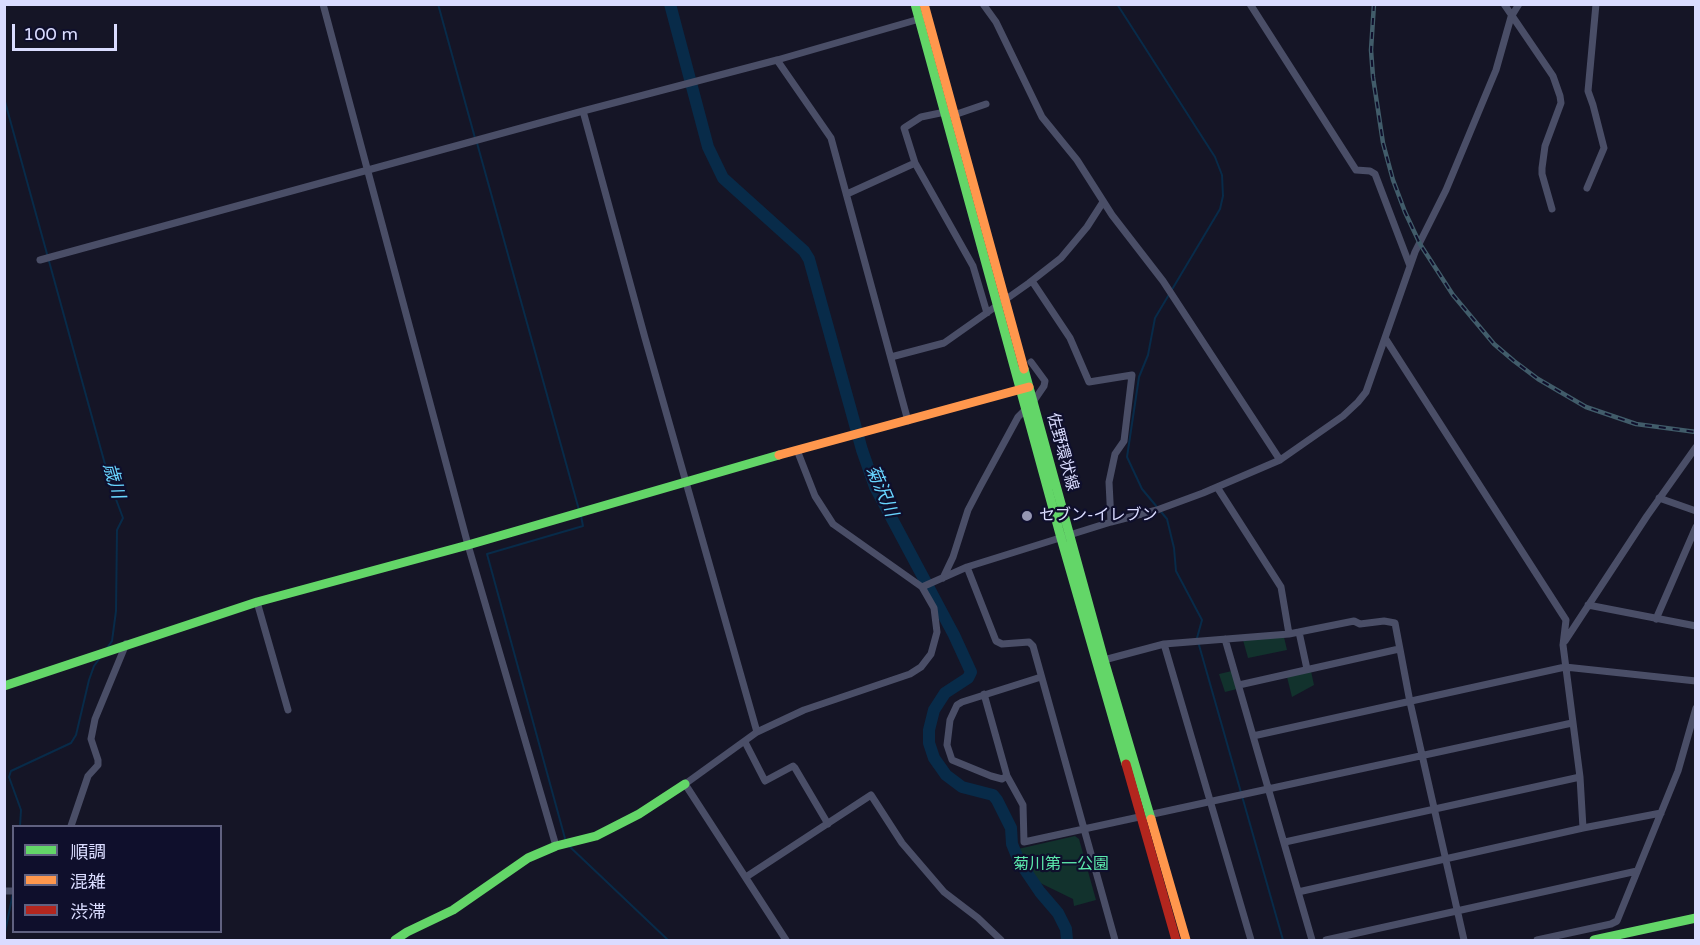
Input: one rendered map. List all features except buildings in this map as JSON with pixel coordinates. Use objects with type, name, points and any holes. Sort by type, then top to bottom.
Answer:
[{"type":"street","points":[[323,4],[468,545],[556,846]]},
{"type":"street","name":"佐野環状線","points":[[915,4],[923,18],[950,113],[1025,389],[1026,410],[1065,536],[1145,817],[1176,940]]},
{"type":"street","name":"佐野環状線","points":[[923,18],[924,4]]},
{"type":"street","points":[[983,4],[996,22],[1042,117],[1077,160],[1103,202],[1163,281],[1280,460]]},
{"type":"street","points":[[1250,4],[1356,170],[1370,171],[1375,174],[1410,266]]},
{"type":"street","points":[[1504,4],[1553,76],[1560,96],[1561,103],[1545,146],[1542,168],[1552,209]]},
{"type":"street","points":[[922,587],[967,567],[1157,510],[1217,487],[1280,460],[1343,416],[1358,402],[1366,392],[1414,252],[1446,190],[1496,70],[1511,17],[1519,4]]},
{"type":"street","points":[[1587,188],[1604,148],[1587,91],[1596,4]]},
{"type":"street","points":[[40,260],[777,60],[923,18]]},
{"type":"street","points":[[777,60],[831,138],[908,421]]},
{"type":"street","points":[[986,104],[921,117],[904,128],[915,163],[973,266],[987,313]]},
{"type":"street","points":[[583,111],[757,732]]},
{"type":"street","points":[[847,194],[915,163]]},
{"type":"street","points":[[891,357],[944,343],[1002,303],[1061,258],[1087,227],[1103,202]]},
{"type":"street","points":[[1032,281],[1070,338],[1089,382],[1132,375],[1124,441],[1115,454],[1109,482],[1111,522]]},
{"type":"street","points":[[1384,338],[1566,620],[1563,645],[1580,777],[1583,828]]},
{"type":"street","points":[[943,578],[953,557],[968,510],[1018,417],[1033,402],[1045,381],[1031,362]]},
{"type":"street","points":[[4,686],[257,602],[468,545],[797,450],[1025,389]]},
{"type":"street","name":"佐野環状線","points":[[1025,389],[1033,402],[1065,536]]},
{"type":"street","points":[[1563,645],[1695,447]]},
{"type":"street","points":[[395,940],[453,910],[521,862],[556,846],[597,836],[639,814],[757,732],[804,710],[910,674],[921,667],[931,654],[938,632],[934,608],[922,587],[833,524],[815,496],[797,450]]},
{"type":"street","points":[[1217,487],[1281,587],[1289,634]]},
{"type":"street","points":[[1659,498],[1695,511]]},
{"type":"street","points":[[1656,619],[1695,527]]},
{"type":"street","points":[[967,567],[996,641],[1002,644],[1032,643],[1115,940]]},
{"type":"street","points":[[257,602],[288,710]]},
{"type":"street","points":[[1588,605],[1695,626]]},
{"type":"street","points":[[1100,661],[1164,644],[1289,634],[1354,621],[1360,624],[1395,622],[1410,702],[1464,940]]},
{"type":"street","points":[[1299,632],[1307,669]]},
{"type":"street","points":[[1225,639],[1312,940]]},
{"type":"street","points":[[1164,644],[1251,940]]},
{"type":"street","points":[[71,825],[88,776],[98,765],[91,739],[95,719],[126,645]]},
{"type":"street","points":[[1239,685],[1399,649]]},
{"type":"street","points":[[1253,736],[1566,668],[1695,681]]},
{"type":"street","points":[[1007,776],[1002,779],[991,776],[952,760],[947,745],[950,720],[957,705],[984,694],[1041,677]]},
{"type":"street","points":[[984,694],[1007,776],[1023,806],[1024,842],[1572,723]]},
{"type":"street","points":[[1537,940],[1617,921],[1678,771],[1695,708]]},
{"type":"street","points":[[744,742],[765,781],[793,766],[828,824]]},
{"type":"street","points":[[1284,842],[1580,777]]},
{"type":"street","points":[[685,784],[786,940]]},
{"type":"street","points":[[746,877],[871,795],[902,843],[944,892],[978,918],[1001,940]]},
{"type":"street","points":[[1299,892],[1583,828],[1661,813]]},
{"type":"street","name":"佐野環状線","points":[[1145,817],[1186,940]]},
{"type":"street","points":[[1326,940],[1637,871]]},
{"type":"street","points":[[1594,940],[1695,918]]},
{"type":"green space","points":[[1284,637],[1287,650],[1248,658],[1243,640]]},
{"type":"green space","points":[[1232,671],[1237,689],[1225,692],[1219,674]]},
{"type":"green space","points":[[1311,671],[1314,685],[1292,697],[1287,677]]},
{"type":"green space","name":"菊川第一公園","points":[[1075,836],[1079,839],[1096,900],[1074,906],[1073,899],[1032,879],[1022,862],[1018,849]]},
{"type":"waterway","points":[[438,4],[475,138]]},
{"type":"waterway","name":"菊沢川","points":[[670,4],[708,147],[723,178],[804,251],[809,259],[862,450],[875,487],[954,635],[971,672],[968,678],[945,693],[934,710],[929,730],[929,743],[934,758],[946,775],[962,787],[993,795],[997,800],[1011,828],[1012,844],[1019,861],[1040,892],[1058,913],[1066,929],[1067,940]]},
{"type":"waterway","points":[[1117,4],[1215,157],[1222,175],[1223,196],[1220,209],[1155,318],[1148,355],[1139,377],[1127,457],[1142,489],[1167,519],[1174,548],[1176,571],[1202,620],[1197,638],[1283,940]]},
{"type":"waterway","name":"歳川","points":[[4,98],[111,486],[123,518],[117,530],[116,611],[112,641],[107,648]]},
{"type":"waterway","points":[[477,143],[579,510]]},
{"type":"waterway","points":[[566,842],[487,554],[583,526],[581,516]]},
{"type":"waterway","name":"歳川","points":[[20,825],[21,810],[9,777],[11,771],[71,743],[76,735],[89,680],[94,666],[102,655]]},
{"type":"waterway","points":[[569,846],[668,940]]},
{"type":"waterway","name":"歳川","points":[[4,937],[12,898]]},
{"type":"railway","points":[[1374,4],[1371,50],[1373,77],[1383,143],[1393,180],[1420,244],[1453,295],[1494,344],[1514,361],[1538,379],[1586,407],[1636,424],[1696,432]]},
{"type":"traffic: fast","points":[[915,4],[1061,538],[1126,764]]},
{"type":"traffic: fast","points":[[1024,369],[1104,660],[1151,819]]},
{"type":"traffic: fast","points":[[4,686],[257,602],[468,545],[779,455]]},
{"type":"traffic: fast","points":[[395,940],[453,910],[528,858],[556,846],[596,836],[639,814],[685,784]]},
{"type":"traffic: fast","points":[[1594,940],[1696,918]]},
{"type":"traffic: slow","points":[[924,4],[1024,369]]},
{"type":"traffic: slow","points":[[779,455],[1029,387]]},
{"type":"traffic: slow","points":[[1151,819],[1186,940]]},
{"type":"traffic: jam","points":[[1126,764],[1176,940]]},
{"type":"place","name":"セブン-イレブン","points":[[1027,516]]}]
